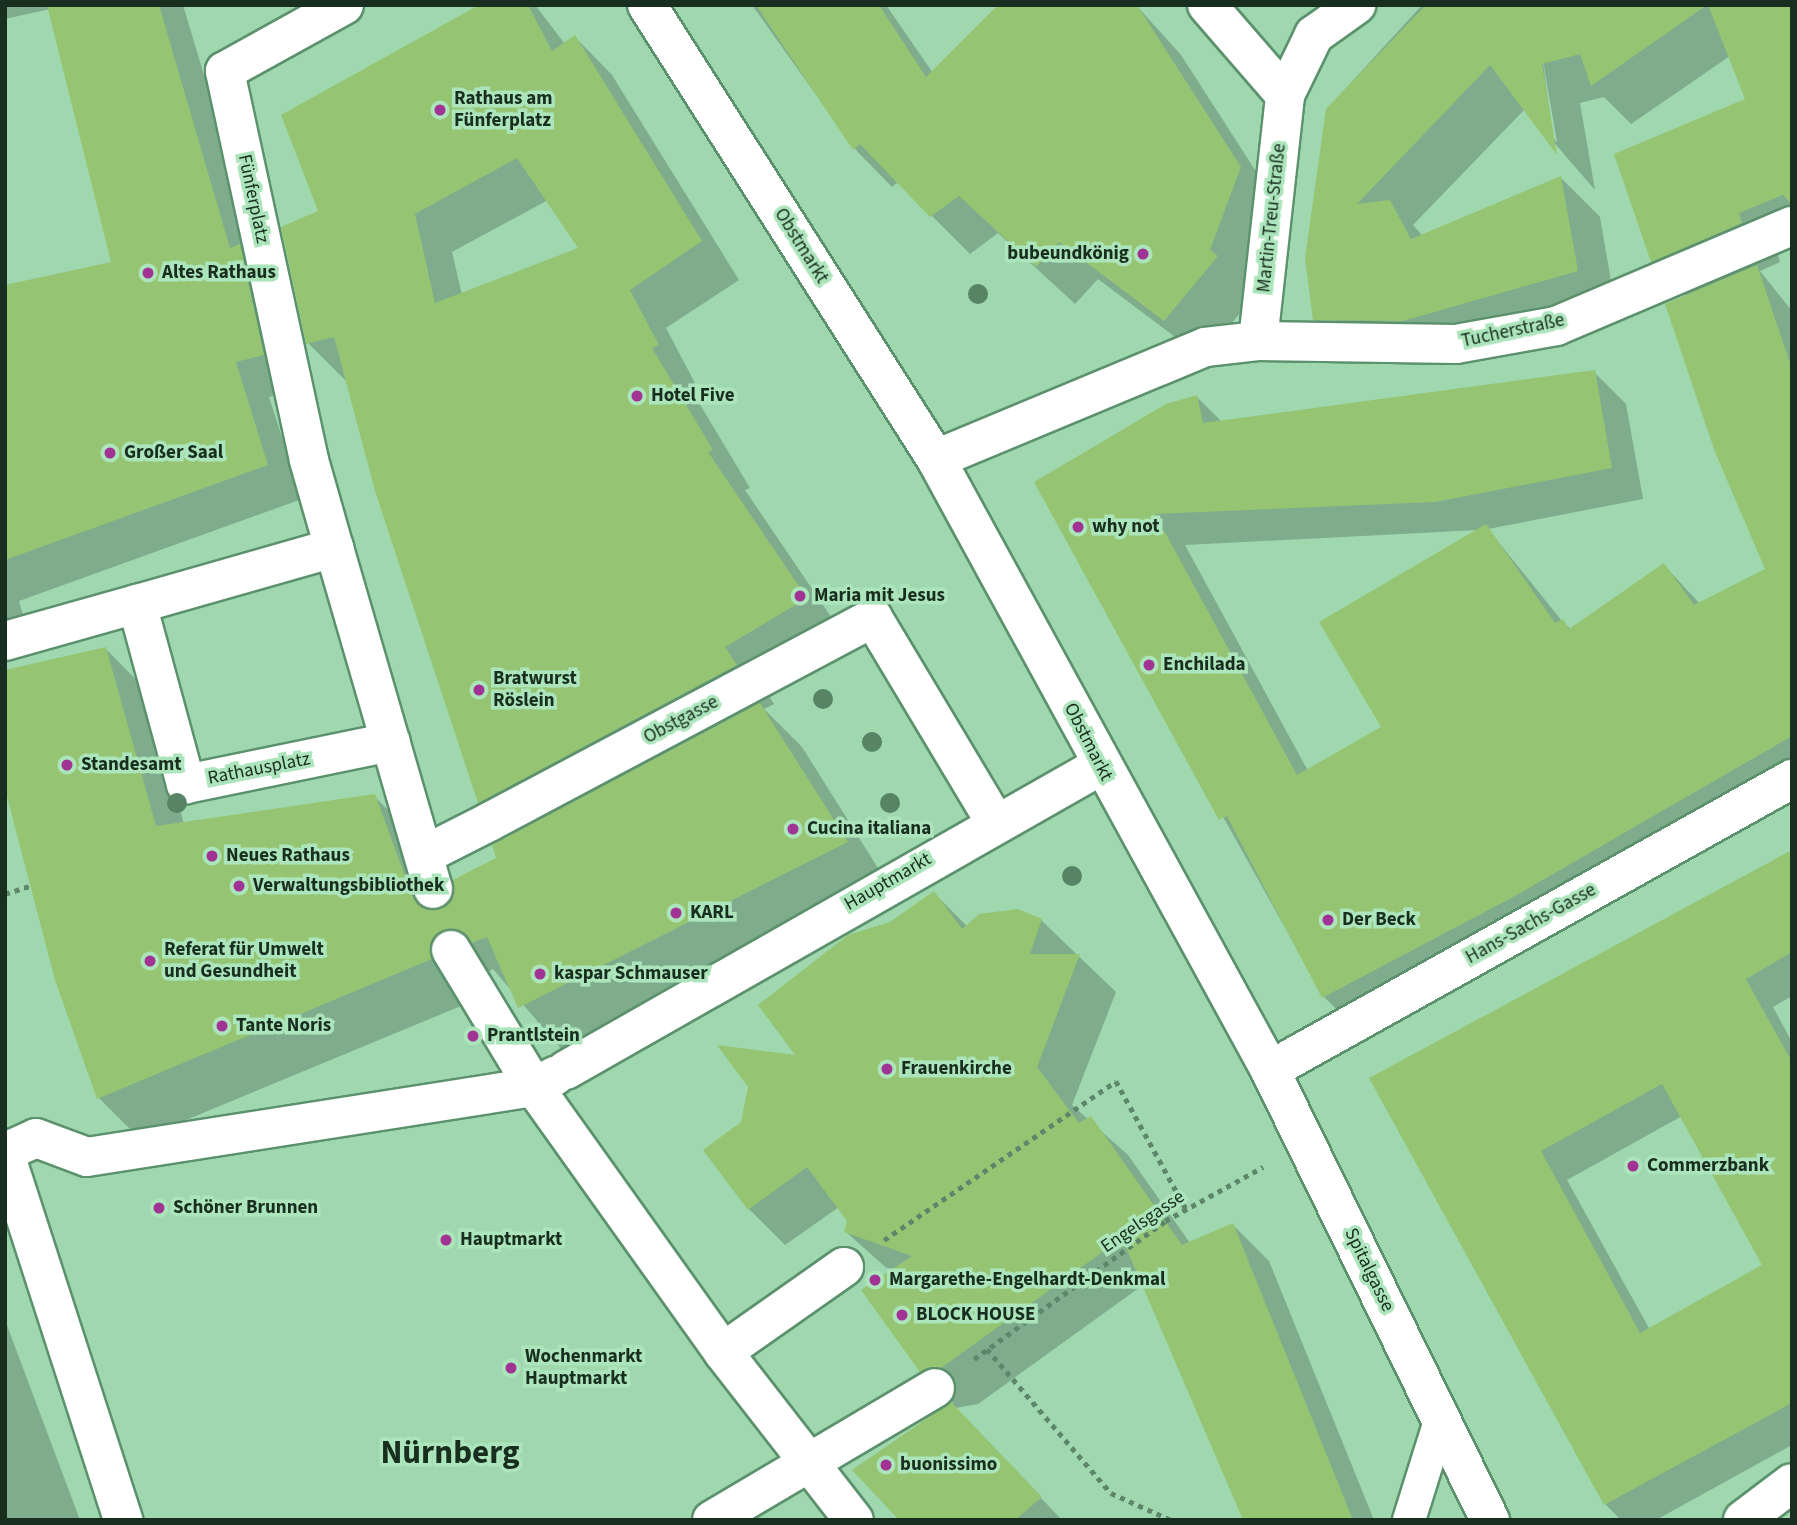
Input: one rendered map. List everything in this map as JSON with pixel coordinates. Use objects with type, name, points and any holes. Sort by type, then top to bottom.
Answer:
[{"type":"street","name":"Fünferplatz","points":[[334,548],[309,460],[225,71],[344,5]]},
{"type":"street","points":[[1207,5],[1285,95]]},
{"type":"street","name":"Martin-Treu-Straße","points":[[1258,341],[1285,95],[1314,35],[1356,5]]},
{"type":"street","name":"Obstmarkt","points":[[656,19],[936,460],[1100,766],[1243,1022]]},
{"type":"street","name":"Tucherstraße","points":[[1258,341],[1456,344],[1556,326],[1790,233]]},
{"type":"street","points":[[936,460],[1205,347],[1258,341]]},
{"type":"street","points":[[5,641],[334,548],[391,742]]},
{"type":"street","name":"Rathausplatz","points":[[137,604],[186,784],[391,742]]},
{"type":"street","name":"Obstgasse","points":[[391,742],[428,872],[489,822],[873,618],[994,820]]},
{"type":"street","name":"Hauptmarkt","points":[[123,1520],[5,1153],[36,1138],[87,1157],[550,1078],[994,820],[1100,766]]},
{"type":"street","name":"Hans-Sachs-Gasse","points":[[1270,1070],[1792,779]]},
{"type":"street","points":[[451,950],[550,1078],[723,1352],[816,1476],[854,1520]]},
{"type":"street","name":"Spitalgasse","points":[[1243,1022],[1308,1143],[1490,1520]]},
{"type":"street","points":[[723,1352],[844,1267]]},
{"type":"street","points":[[712,1520],[816,1476],[935,1388]]},
{"type":"street","points":[[1743,1520],[1792,1483]]},
{"type":"lane","points":[[1409,1520],[1441,1418]]},
{"type":"path","points":[[5,894],[30,886]]},
{"type":"path","points":[[844,1267],[1116,1081],[1186,1209]]},
{"type":"path","name":"Engelsgasse","points":[[935,1388],[1186,1209],[1308,1143]]},
{"type":"path","points":[[988,1349],[1111,1493],[1171,1520]]},
{"type":"building","name":"Altes Rathaus","points":[[47,5],[159,5],[230,248],[240,244],[264,355],[236,362],[268,465],[5,560],[5,285],[111,262]]},
{"type":"building","points":[[479,5],[528,5],[552,51],[575,35],[702,241],[630,290],[659,345],[652,348],[713,450],[708,452],[807,598],[725,647],[737,665],[478,803],[375,491],[334,337],[306,344],[281,227],[318,211],[281,115]],"holes":[[[517,158],[578,248],[435,303],[415,214]]]},
{"type":"building","points":[[756,5],[879,5],[926,77],[998,5],[1137,5],[1241,167],[1210,250],[1218,256],[1164,321],[1059,242],[1036,267],[959,196],[930,217],[860,144],[853,150]]},
{"type":"building","points":[[1426,5],[1707,5],[1591,86],[1580,54],[1542,64],[1557,155],[1490,65],[1357,204],[1390,200],[1411,239],[1561,176],[1578,271],[1403,321],[1313,320],[1305,258],[1326,109]]},
{"type":"building","points":[[1708,5],[1792,5],[1792,205],[1783,195],[1739,213],[1742,223],[1651,262],[1614,154],[1745,99]]},
{"type":"building","points":[[1757,265],[1792,369],[1792,736],[1515,896],[1322,998],[1227,816],[1219,820],[1034,482],[1166,404],[1197,395],[1203,423],[1595,370],[1612,468],[1435,502],[1155,514],[1297,775],[1381,727],[1319,622],[1486,524],[1555,623],[1563,619],[1569,629],[1664,563],[1694,605],[1765,569],[1715,452],[1665,304]]},
{"type":"building","name":"Neues Rathaus","points":[[106,647],[156,826],[375,794],[412,895],[427,910],[448,905],[453,880],[496,858],[492,845],[760,703],[848,842],[518,1008],[487,937],[472,943],[450,928],[432,939],[432,959],[97,1099],[55,980],[5,789],[5,670]]},
{"type":"building","points":[[1792,850],[1792,952],[1746,979],[1792,1062],[1792,1403],[1604,1505],[1369,1078]],"holes":[[[1662,1084],[1762,1265],[1640,1333],[1541,1151]]]},
{"type":"building","points":[[934,891],[962,929],[979,914],[1018,909],[1042,919],[1030,954],[1080,954],[1037,1067],[1079,1123],[1091,1116],[1182,1245],[1233,1223],[1353,1520],[1243,1520],[1122,1238],[941,1368],[920,1372],[861,1290],[912,1256],[844,1232],[847,1221],[807,1167],[748,1210],[703,1150],[741,1122],[748,1087],[717,1045],[795,1055],[758,1005],[848,935],[890,922]]},
{"type":"building","points":[[951,1402],[1042,1497],[1015,1520],[899,1520],[852,1470]]},
{"type":"place","name":"Rathaus am Fünferplatz","points":[[440,110]]},
{"type":"place","name":"bubeundkönig","points":[[1143,254]]},
{"type":"place","name":"Altes Rathaus","points":[[148,273]]},
{"type":"place","name":"Hotel Five","points":[[637,396]]},
{"type":"place","name":"Großer Saal","points":[[110,453]]},
{"type":"place","name":"why not","points":[[1078,527]]},
{"type":"place","name":"Maria mit Jesus","points":[[800,596]]},
{"type":"place","name":"Enchilada","points":[[1149,665]]},
{"type":"place","name":"Bratwurst Röslein","points":[[479,690]]},
{"type":"place","name":"Standesamt","points":[[67,765]]},
{"type":"place","name":"Cucina italiana","points":[[793,829]]},
{"type":"place","name":"Neues Rathaus","points":[[212,856]]},
{"type":"place","name":"Verwaltungsbibliothek","points":[[239,886]]},
{"type":"place","name":"KARL","points":[[676,913]]},
{"type":"place","name":"Der Beck","points":[[1328,920]]},
{"type":"place","name":"Referat für Umwelt und Gesundheit","points":[[150,961]]},
{"type":"place","name":"kaspar Schmauser","points":[[540,974]]},
{"type":"place","name":"Tante Noris","points":[[222,1026]]},
{"type":"place","name":"Prantlstein","points":[[473,1036]]},
{"type":"place","name":"Frauenkirche","points":[[887,1069]]},
{"type":"place","name":"Commerzbank","points":[[1633,1166]]},
{"type":"place","name":"Schöner Brunnen","points":[[159,1208]]},
{"type":"place","name":"Hauptmarkt","points":[[446,1240]]},
{"type":"place","name":"Margarethe-Engelhardt-Denkmal","points":[[875,1280]]},
{"type":"place","name":"BLOCK HOUSE","points":[[902,1315]]},
{"type":"place","name":"Wochenmarkt Hauptmarkt","points":[[511,1368]]},
{"type":"place","name":"buonissimo","points":[[886,1465]]},
{"type":"district","name":"Nürnberg","points":[[450,1453]]}]
